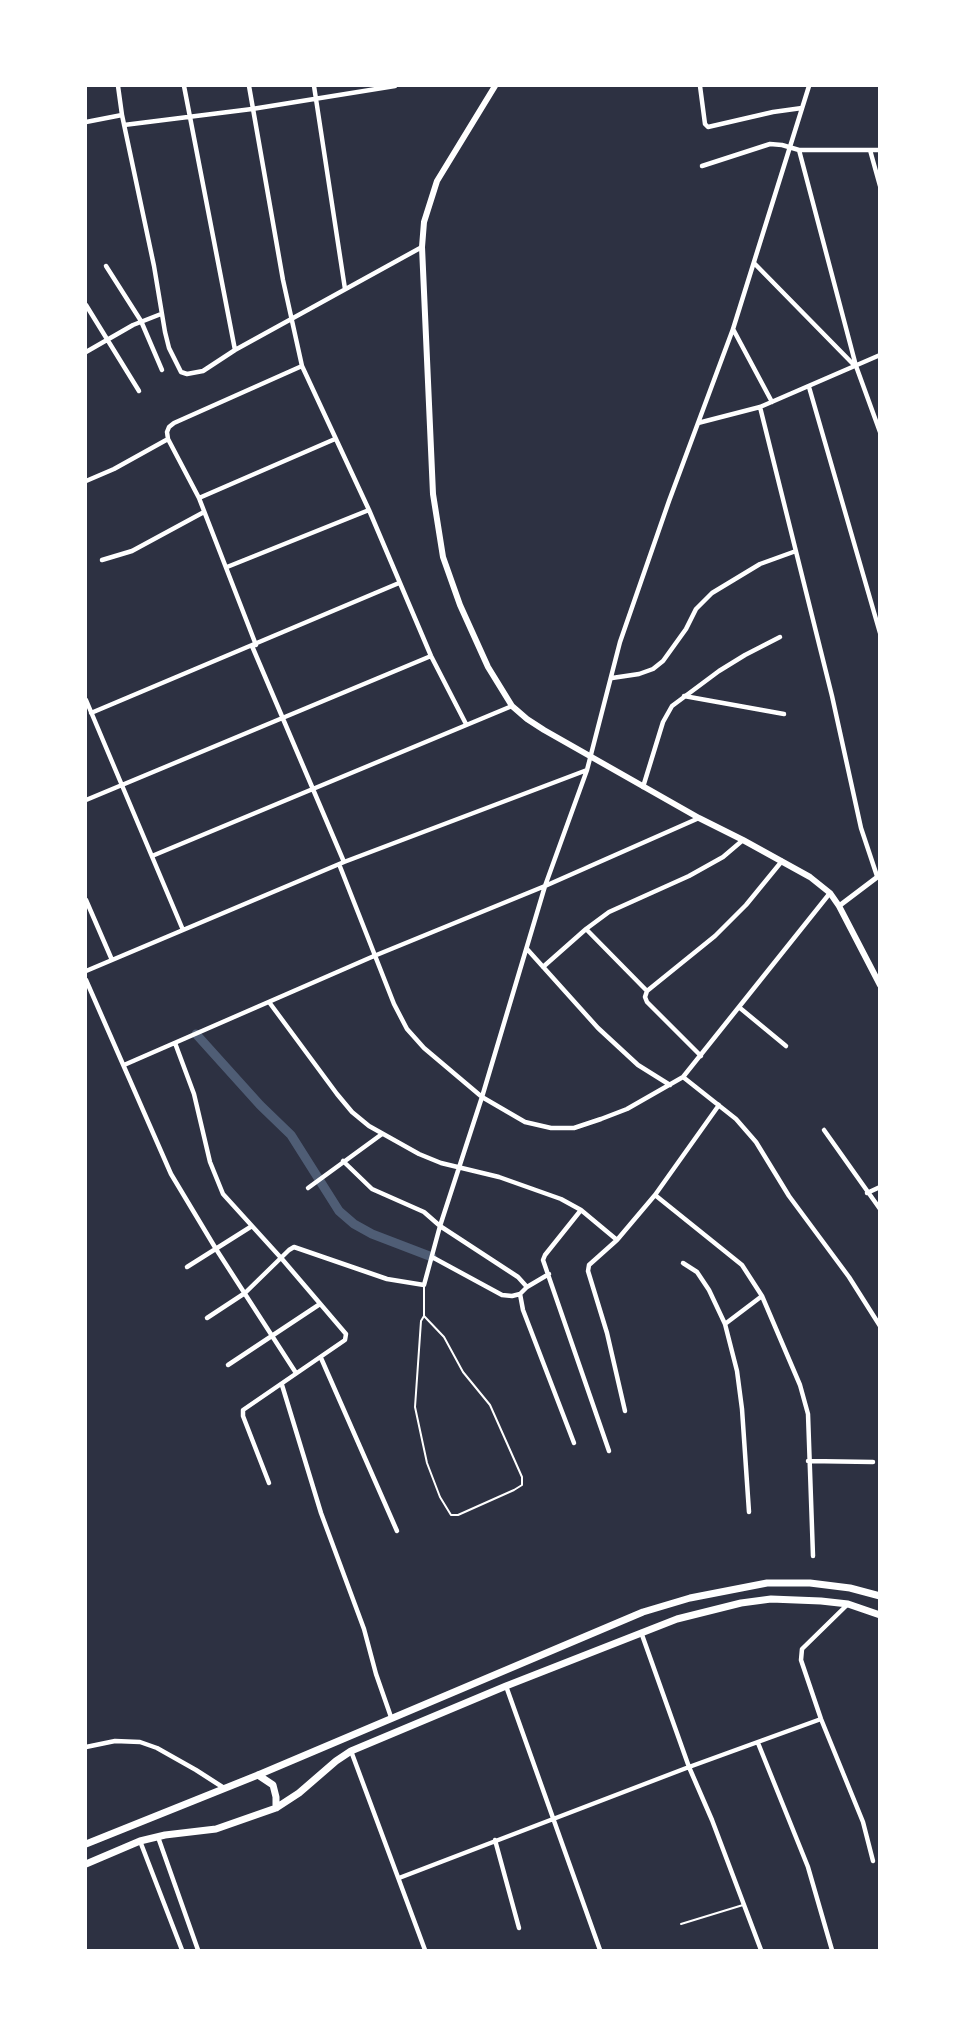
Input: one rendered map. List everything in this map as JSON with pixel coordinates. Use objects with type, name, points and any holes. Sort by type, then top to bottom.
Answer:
[{"type":"highway","points":[[86,1844],[643,1612],[690,1598],[767,1584],[810,1583],[850,1588],[879,1596]]},
{"type":"highway","points":[[86,1864],[140,1841],[216,1829],[276,1808],[351,1751],[506,1686],[677,1619],[741,1603],[771,1599],[848,1604],[879,1615]]},
{"type":"highway","points":[[258,1774],[273,1785],[276,1808]]},
{"type":"main road","points":[[495,86],[437,181],[424,222],[422,247],[433,494],[443,557],[464,614],[488,668],[512,706],[527,719],[643,787],[810,877],[830,893],[839,906],[879,985]]},
{"type":"street","points":[[118,86],[154,266],[161,314],[169,348],[181,372],[187,374],[203,371],[235,350],[422,247]]},
{"type":"street","points":[[184,86],[235,350]]},
{"type":"street","points":[[249,86],[291,319],[302,366],[369,510],[431,656],[466,724]]},
{"type":"street","points":[[314,86],[345,289]]},
{"type":"street","points":[[124,125],[252,109],[380,86],[395,86]]},
{"type":"street","points":[[700,86],[705,124],[708,127],[773,112],[802,108]]},
{"type":"street","points":[[207,1318],[245,1293],[289,1250],[297,1248],[369,1273],[424,1286],[440,1226],[482,1097],[545,886],[592,757],[620,642],[733,329],[809,86]]},
{"type":"street","points":[[86,122],[122,115]]},
{"type":"street","points":[[702,166],[770,144],[799,150],[879,150]]},
{"type":"street","points":[[799,150],[856,366],[879,432]]},
{"type":"street","points":[[870,150],[879,186]]},
{"type":"street","points":[[754,263],[856,366]]},
{"type":"street","points":[[106,266],[141,321],[162,370]]},
{"type":"street","points":[[86,305],[139,391]]},
{"type":"street","points":[[86,352],[141,321],[161,314]]},
{"type":"street","points":[[733,329],[772,402]]},
{"type":"street","points":[[698,423],[760,407],[879,355]]},
{"type":"street","points":[[302,366],[174,423],[167,432],[168,439],[199,498],[227,567],[254,646],[282,717],[315,790],[374,956],[394,1004],[407,1029],[424,1048],[482,1097],[525,1122],[551,1128],[574,1128],[627,1109],[683,1077],[830,893]]},
{"type":"street","points":[[809,387],[879,633]]},
{"type":"street","points":[[760,407],[861,828],[878,875],[839,906]]},
{"type":"street","points":[[86,481],[114,469],[168,439]]},
{"type":"street","points":[[199,498],[335,439]]},
{"type":"street","points":[[227,567],[369,510]]},
{"type":"street","points":[[102,560],[132,550],[204,512]]},
{"type":"street","points":[[612,678],[639,674],[653,669],[663,661],[686,629],[696,609],[712,593],[760,564],[796,551]]},
{"type":"street","points":[[91,713],[399,583]]},
{"type":"street","points":[[643,787],[663,722],[672,706],[745,655],[780,637]]},
{"type":"street","points":[[86,800],[431,656]]},
{"type":"street","points":[[684,696],[784,714]]},
{"type":"street","points":[[86,700],[183,930]]},
{"type":"street","points":[[152,856],[512,706]]},
{"type":"street","points":[[86,971],[342,863],[587,770]]},
{"type":"street","points":[[124,1065],[699,818]]},
{"type":"street","points":[[543,967],[586,928],[609,912],[698,871],[723,857],[743,840]]},
{"type":"street","points":[[701,1056],[647,1002],[645,997],[647,991],[715,936],[746,905],[782,861]]},
{"type":"street","points":[[86,900],[112,960]]},
{"type":"street","points":[[586,928],[647,991]]},
{"type":"street","points":[[527,949],[598,1028],[638,1065],[670,1085]]},
{"type":"street","points":[[86,980],[171,1174],[296,1374]]},
{"type":"street","points":[[269,1002],[336,1094],[352,1112],[382,1134],[441,1163],[499,1177],[561,1199],[581,1210],[617,1240]]},
{"type":"street","points":[[740,1008],[786,1046]]},
{"type":"street","points":[[175,1043],[194,1094],[216,1180],[233,1206],[282,1259],[345,1334],[345,1340],[321,1358],[243,1410],[243,1416],[269,1483]]},
{"type":"street","points":[[683,1077],[736,1119],[756,1142],[789,1196],[849,1277],[879,1326]]},
{"type":"street","points":[[625,1411],[607,1333],[588,1268],[617,1240],[655,1195],[718,1105]]},
{"type":"street","points":[[824,1130],[879,1209]]},
{"type":"street","points":[[308,1188],[382,1134]]},
{"type":"street","points":[[343,1161],[372,1189],[424,1212],[440,1226],[518,1277],[527,1287]]},
{"type":"street","points":[[867,1193],[879,1187]]},
{"type":"street","points":[[655,1195],[742,1265],[762,1296],[804,1396],[808,1414],[813,1556]]},
{"type":"street","points":[[581,1210],[543,1260],[609,1451]]},
{"type":"street","points":[[187,1267],[252,1226]]},
{"type":"street","points":[[432,1257],[502,1295],[520,1294],[527,1287],[549,1275]]},
{"type":"street","points":[[682,1263],[697,1272],[710,1290],[725,1324],[737,1371],[742,1409],[749,1512]]},
{"type":"street","points":[[520,1294],[574,1443]]},
{"type":"street","points":[[725,1324],[762,1296]]},
{"type":"street","points":[[228,1365],[320,1304]]},
{"type":"street","points":[[321,1358],[397,1531]]},
{"type":"street","points":[[282,1385],[321,1514],[364,1629],[391,1717]]},
{"type":"street","points":[[808,1461],[873,1462]]},
{"type":"street","points":[[848,1604],[802,1649],[801,1660],[821,1719],[863,1822],[873,1861]]},
{"type":"street","points":[[641,1632],[689,1767],[712,1820],[761,1950]]},
{"type":"street","points":[[506,1686],[600,1950]]},
{"type":"street","points":[[399,1878],[553,1818],[821,1719]]},
{"type":"street","points":[[86,1748],[115,1741],[140,1742],[166,1753],[224,1788]]},
{"type":"street","points":[[758,1743],[808,1867],[832,1950]]},
{"type":"street","points":[[351,1751],[425,1950]]},
{"type":"street","points":[[158,1837],[198,1950]]},
{"type":"street","points":[[495,1840],[519,1928]]},
{"type":"street","points":[[140,1841],[182,1950]]},
{"type":"lane","points":[[424,1286],[424,1316],[421,1321],[415,1407],[426,1462],[440,1497],[451,1515],[458,1515],[514,1490],[522,1485],[522,1477],[490,1405],[463,1372],[444,1336],[424,1316]]},
{"type":"lane","points":[[681,1924],[743,1905]]},
{"type":"waterway","points":[[196,1034],[260,1105],[291,1135],[339,1211],[354,1224],[372,1234],[432,1257]]}]
